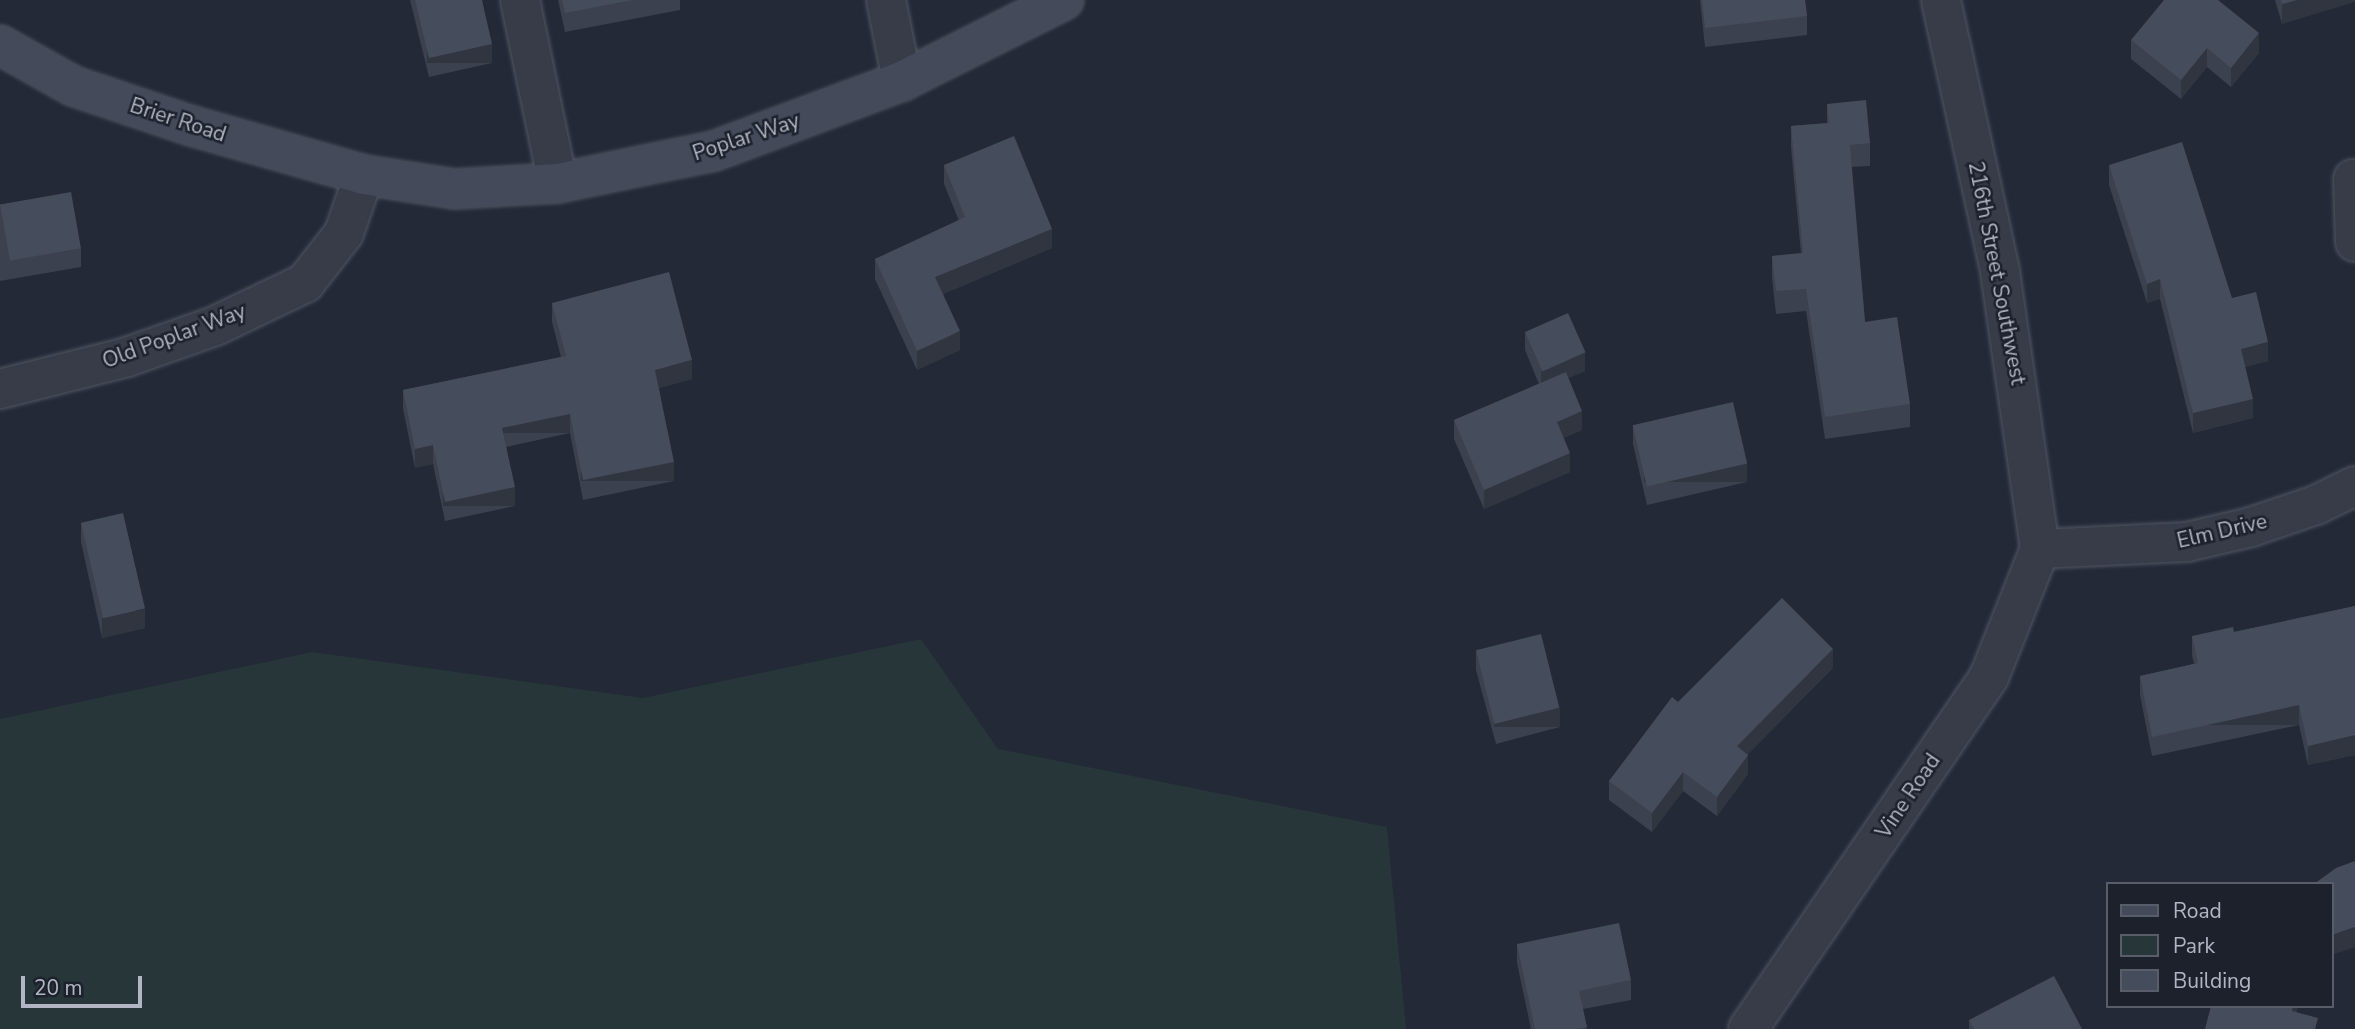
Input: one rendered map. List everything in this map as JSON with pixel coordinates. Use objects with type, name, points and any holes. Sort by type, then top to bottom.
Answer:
[{"type":"main road","name":"Poplar Way","points":[[364,175],[455,189],[558,183],[714,151],[902,81],[1063,0]]},
{"type":"main road","name":"Brier Road","points":[[0,45],[73,86],[192,126],[364,175]]},
{"type":"street","points":[[520,0],[558,183]]},
{"type":"street","points":[[886,0],[902,81]]},
{"type":"street","name":"216th Street Southwest","points":[[1941,0],[2000,271],[2028,445],[2040,549]]},
{"type":"street","name":"Old Poplar Way","points":[[0,389],[127,357],[177,340],[215,326],[305,283],[344,233],[364,175]]},
{"type":"street","points":[[2353,179],[2355,242]]},
{"type":"street","name":"Elm Drive","points":[[2040,549],[2187,542],[2251,527],[2316,505],[2355,486]]},
{"type":"street","name":"Vine Road","points":[[1756,1026],[1989,677],[2040,549]]},
{"type":"green space","points":[[921,639],[998,749],[1387,827],[1406,1029],[0,1029],[0,719],[312,652],[643,698]]},
{"type":"building","points":[[415,0],[482,0],[492,44],[429,58]]},
{"type":"building","points":[[562,0],[633,0],[565,13]]},
{"type":"building","points":[[1702,0],[1805,0],[1807,16],[1705,28]]},
{"type":"building","points":[[2164,0],[2218,0],[2259,33],[2231,68],[2207,48],[2181,80],[2131,40]]},
{"type":"building","points":[[2281,0],[2297,0],[2282,4]]},
{"type":"building","points":[[1866,100],[1870,143],[1850,145],[1865,322],[1897,317],[1910,404],[1825,417],[1806,289],[1776,291],[1772,256],[1803,253],[1791,126],[1829,123],[1827,104]]},
{"type":"building","points":[[1014,136],[1052,229],[935,277],[960,331],[917,351],[875,259],[965,217],[944,165]]},
{"type":"building","points":[[2182,142],[2232,298],[2256,292],[2268,342],[2241,349],[2253,399],[2193,413],[2160,279],[2147,284],[2109,165]]},
{"type":"building","points":[[71,192],[81,248],[10,261],[0,205]]},
{"type":"building","points":[[669,272],[692,360],[655,370],[674,462],[583,480],[570,414],[502,428],[515,487],[445,502],[433,445],[415,449],[403,390],[566,356],[552,303]]},
{"type":"building","points":[[1568,313],[1585,352],[1543,371],[1525,332]]},
{"type":"building","points":[[1566,372],[1582,411],[1557,422],[1570,453],[1484,490],[1454,420]]},
{"type":"building","points":[[1733,402],[1747,463],[1647,487],[1633,425]]},
{"type":"building","points":[[123,513],[145,608],[103,618],[81,523]]},
{"type":"building","points":[[1782,598],[1833,649],[1737,746],[1748,755],[1717,797],[1683,772],[1652,813],[1609,781],[1672,697],[1678,702]]},
{"type":"building","points":[[2355,606],[2355,735],[2308,746],[2299,705],[2152,737],[2140,676],[2198,663],[2192,636],[2233,627],[2234,632]]},
{"type":"building","points":[[1541,634],[1559,708],[1494,724],[1476,650]]},
{"type":"building","points":[[2355,861],[2355,927],[2334,934],[2334,882],[2317,882],[2336,868]]},
{"type":"building","points":[[1619,923],[1631,980],[1579,991],[1587,1027],[1535,1029],[1517,944]]},
{"type":"building","points":[[2054,976],[2082,1029],[1974,1029],[1969,1020]]},
{"type":"building","points":[[2210,1008],[2293,1008],[2292,1011],[2318,1018],[2315,1029],[2205,1029]]}]
